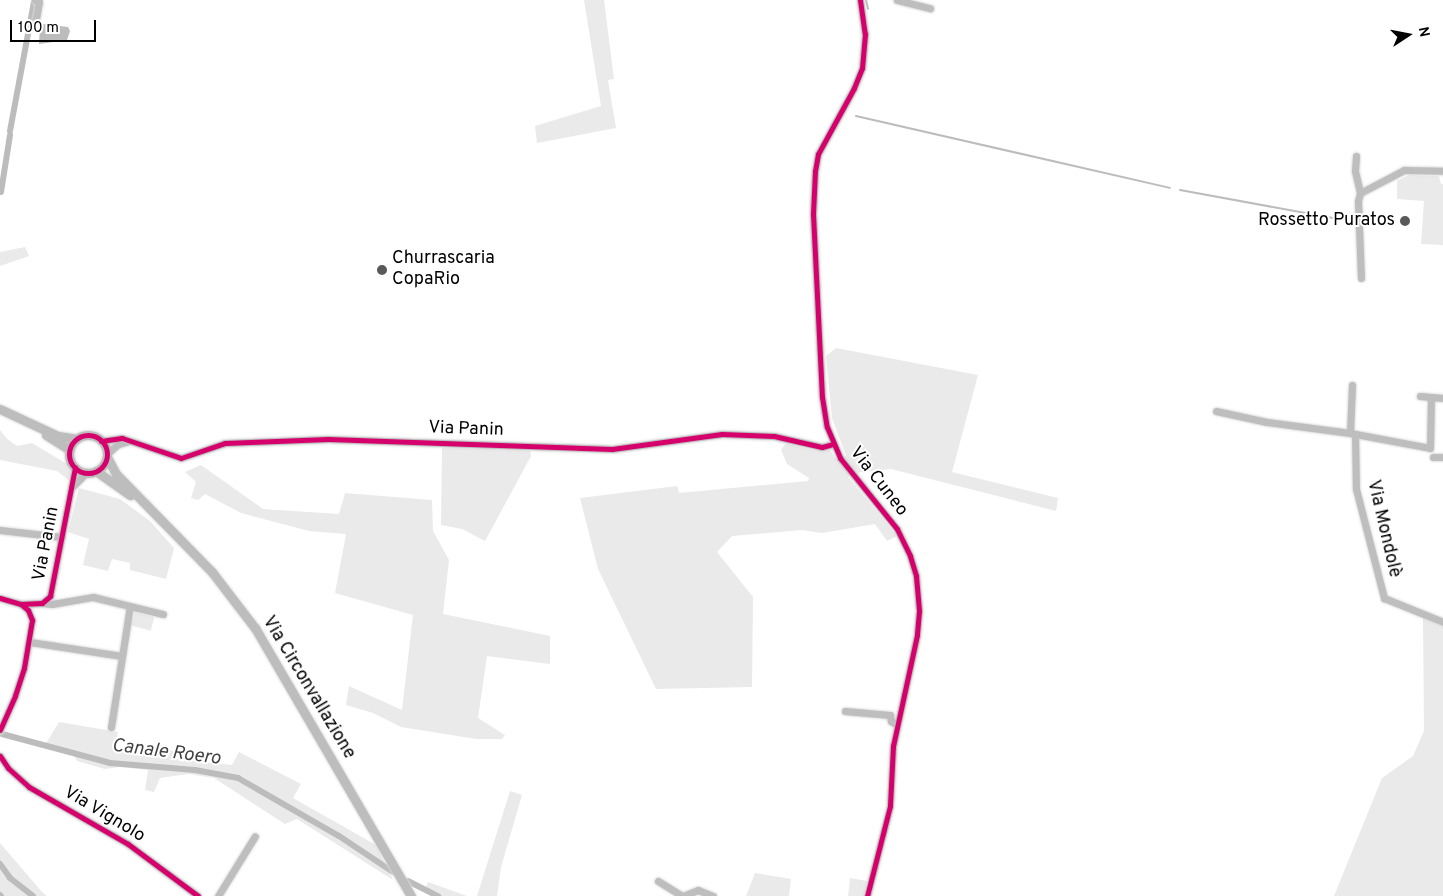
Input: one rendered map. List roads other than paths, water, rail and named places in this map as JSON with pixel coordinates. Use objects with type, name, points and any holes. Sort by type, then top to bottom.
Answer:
[{"type":"main road","points":[[0,409],[58,436],[76,439],[88,435],[101,441],[107,456],[104,463],[92,471],[75,467],[70,459],[70,450],[76,439]]},
{"type":"main road","points":[[29,424],[70,450]]},
{"type":"main road","name":"Via Circonvallazione","points":[[107,456],[116,474],[212,572],[255,628],[411,896]]},
{"type":"main road","name":"Via Circonvallazione","points":[[92,471],[154,514]]},
{"type":"street","points":[[35,0],[39,2],[36,19]]},
{"type":"street","name":"Via Cuneo","points":[[860,0],[865,34],[862,68],[854,88],[818,154],[815,172],[813,214],[822,397],[827,427],[833,444],[852,475],[897,529],[910,556],[916,576],[919,612],[918,628],[891,762],[890,806],[867,896]]},
{"type":"street","points":[[897,0],[930,8]]},
{"type":"street","points":[[1356,156],[1355,171],[1360,193],[1358,210],[1361,278]]},
{"type":"street","points":[[1360,193],[1404,170],[1443,171]]},
{"type":"street","name":"Via Mondolè","points":[[1352,385],[1352,433],[1356,489],[1384,598],[1443,622]]},
{"type":"street","points":[[1420,396],[1443,398]]},
{"type":"street","points":[[1216,411],[1267,422],[1352,433],[1430,448],[1431,397]]},
{"type":"street","name":"Via Panin","points":[[101,441],[122,438],[181,458],[225,443],[310,440],[612,449],[722,434],[774,436],[822,448],[833,444]]},
{"type":"street","points":[[107,456],[118,444],[130,441]]},
{"type":"street","points":[[1433,457],[1443,457]]},
{"type":"street","name":"Via Panin","points":[[21,604],[42,603],[50,596],[73,486],[75,467]]},
{"type":"street","name":"Via Panin","points":[[73,486],[92,471]]},
{"type":"street","points":[[0,530],[62,537]]},
{"type":"street","points":[[42,603],[52,604],[93,597],[163,614]]},
{"type":"street","points":[[0,598],[21,604],[28,610],[32,620],[30,642],[15,696],[0,730]]},
{"type":"street","points":[[111,727],[130,606]]},
{"type":"street","points":[[30,642],[122,656]]},
{"type":"street","points":[[845,711],[890,715],[900,710]]},
{"type":"street","points":[[890,715],[891,721],[897,725]]},
{"type":"street","name":"Via Vignolo","points":[[0,756],[8,768],[29,786],[128,844],[198,896]]},
{"type":"street","points":[[218,896],[255,836]]},
{"type":"street","points":[[658,881],[683,896],[698,890],[713,896]]},
{"type":"waterway","points":[[866,0],[868,9]]},
{"type":"waterway","points":[[10,131],[34,2]]},
{"type":"waterway","points":[[856,116],[1170,188]]},
{"type":"waterway","points":[[1,192],[10,135]]},
{"type":"waterway","points":[[1180,190],[1349,221]]},
{"type":"waterway","name":"Canale Roero","points":[[2,734],[110,763],[195,770],[238,778],[339,836],[393,872]]},
{"type":"waterway","points":[[0,864],[10,878],[33,896]]},
{"type":"waterway","name":"Canale Roero","points":[[408,881],[438,896]]},
{"type":"place","name":"Rossetto Puratos","points":[[1405,221]]},
{"type":"place","name":"Churrascaria CopaRio","points":[[382,270]]}]
